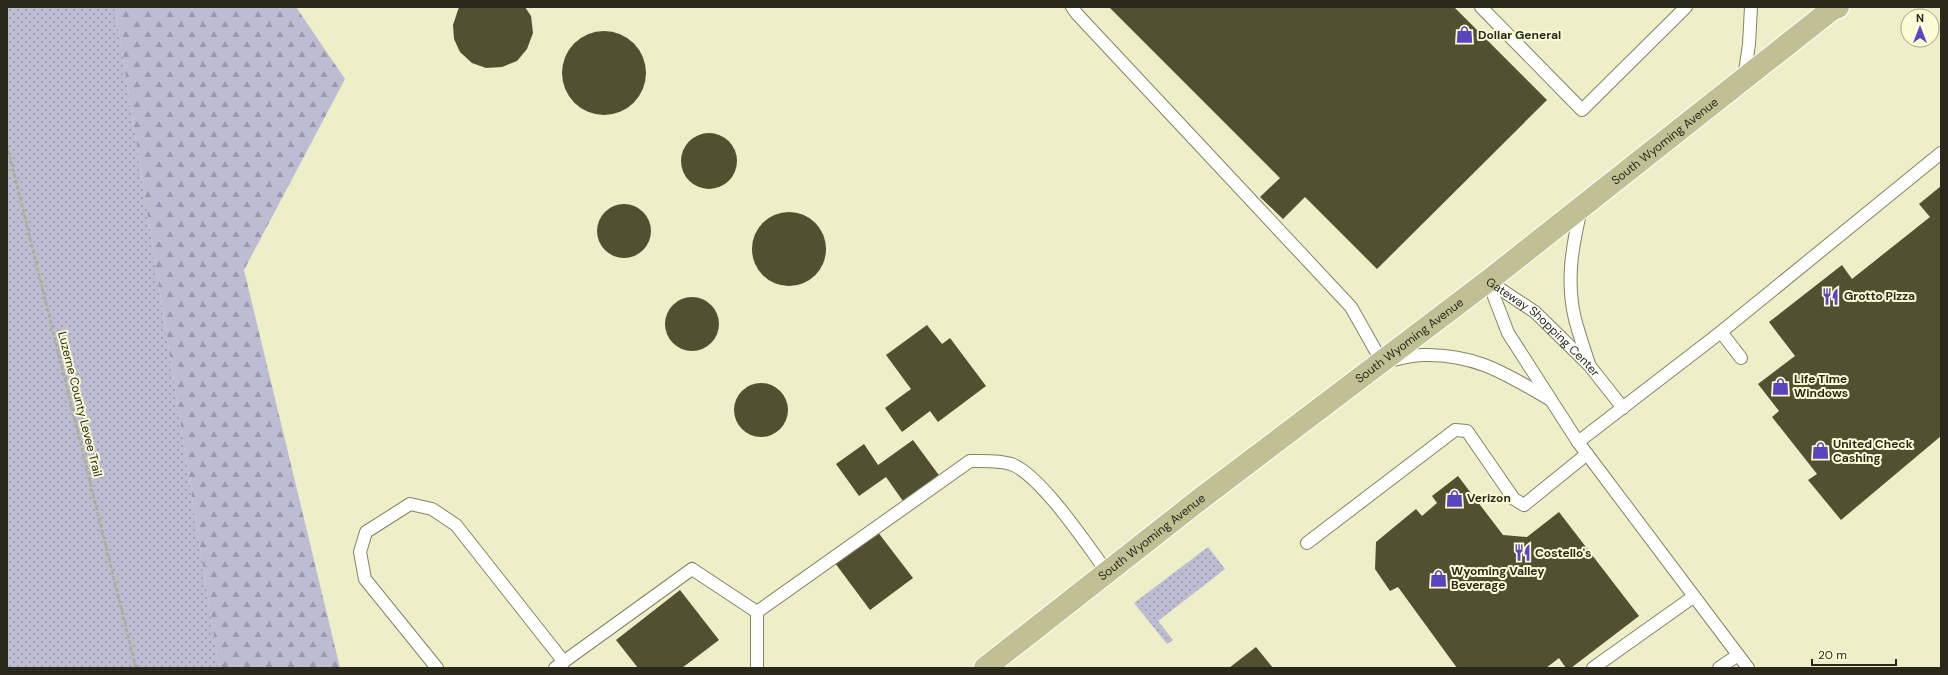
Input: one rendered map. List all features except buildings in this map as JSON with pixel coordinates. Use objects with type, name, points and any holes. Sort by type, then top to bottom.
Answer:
[{"type":"main road","name":"South Wyoming Avenue","points":[[985,668],[1107,572],[1488,281],[1832,8]]},
{"type":"lane","points":[[1072,7],[1351,307],[1382,362],[1419,355],[1444,355],[1469,359],[1495,368],[1551,400]]},
{"type":"lane","points":[[1481,7],[1582,110],[1686,7]]},
{"type":"lane","points":[[1744,79],[1749,44],[1751,7]]},
{"type":"lane","points":[[1578,442],[1721,332],[1941,153]]},
{"type":"lane","points":[[1581,207],[1570,267],[1571,295],[1575,319],[1589,365]]},
{"type":"lane","name":"Gateway Shopping Center","points":[[1488,281],[1535,312],[1589,365],[1623,408]]},
{"type":"lane","name":"Gateway Shopping Center","points":[[1488,281],[1508,333],[1578,442],[1693,597],[1748,668]]},
{"type":"lane","points":[[1721,332],[1741,358]]},
{"type":"lane","points":[[1307,543],[1455,430],[1467,431],[1514,499],[1524,505],[1587,454]]},
{"type":"lane","points":[[757,612],[970,461],[1011,464],[1030,476],[1061,511],[1107,572]]},
{"type":"lane","points":[[437,668],[365,579],[360,552],[366,532],[410,504],[432,509],[456,525],[559,665],[692,570],[757,612]]},
{"type":"lane","points":[[1593,668],[1693,597]]},
{"type":"lane","points":[[757,612],[757,668]]},
{"type":"lane","points":[[1719,668],[1738,654]]},
{"type":"path","name":"Luzerne County Levee Trail","points":[[7,145],[136,668]]},
{"type":"green space","points":[[7,7],[115,7],[219,668],[7,668]]},
{"type":"green space","points":[[115,7],[296,7],[345,79],[244,270],[340,668],[219,668]]},
{"type":"green space","points":[[1208,547],[1225,569],[1158,621],[1173,640],[1167,644],[1134,603]]},
{"type":"place","name":"Dollar General","points":[[1465,35]]},
{"type":"place","name":"Grotto Pizza","points":[[1831,296]]},
{"type":"place","name":"Life Time Windows","points":[[1781,386]]},
{"type":"place","name":"United Check Cashing","points":[[1820,451]]},
{"type":"place","name":"Verizon","points":[[1454,498]]},
{"type":"place","name":"Costello's","points":[[1522,553]]},
{"type":"place","name":"Wyoming Valley Beverage","points":[[1438,578]]}]
